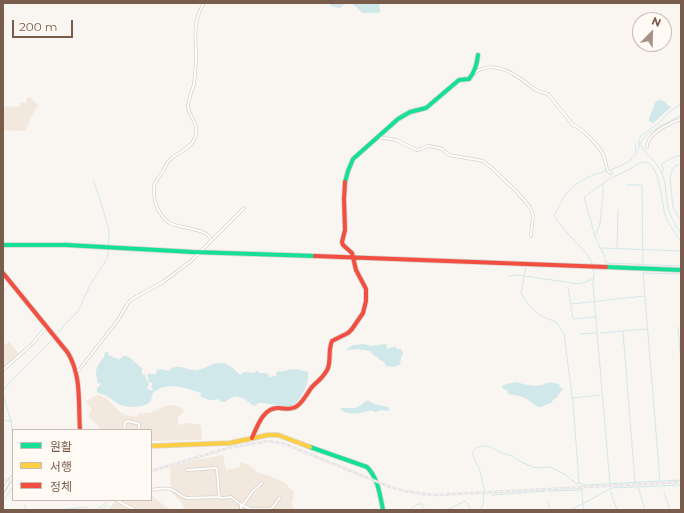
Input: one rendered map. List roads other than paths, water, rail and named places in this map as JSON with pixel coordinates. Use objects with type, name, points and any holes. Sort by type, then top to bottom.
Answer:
[{"type":"main road","points":[[252,438],[262,418],[268,411],[273,408],[286,409],[297,406],[325,374],[327,371],[329,350],[332,342],[348,333],[358,320],[366,303],[366,293],[354,266],[353,257],[350,250],[342,243],[345,232],[344,211],[346,176],[353,159],[398,119],[410,112],[426,108],[459,80],[468,79],[473,74],[478,55]]},
{"type":"main road","points":[[3,245],[60,245],[200,252],[681,270]]},
{"type":"main road","points":[[3,273],[47,326],[71,358],[77,371],[80,429]]},
{"type":"main road","points":[[152,446],[230,443],[268,435],[278,435],[367,467],[371,470],[375,477],[383,510]]},
{"type":"street","points":[[204,3],[196,21],[194,84],[188,107],[197,127],[196,134],[192,143],[187,148],[168,161],[154,188],[155,204],[167,221],[181,227],[199,230],[208,235],[211,240]]},
{"type":"street","points":[[473,74],[486,68],[502,69],[519,78],[536,91],[548,94],[573,125],[592,140],[603,154],[607,169],[611,173]]},
{"type":"street","points":[[647,147],[648,140],[654,133],[681,119]]},
{"type":"street","points":[[378,137],[396,140],[417,150],[428,146],[435,147],[442,149],[449,155],[478,160],[489,165],[529,206],[533,215],[531,236]]},
{"type":"street","points":[[77,371],[118,320],[132,299],[163,282],[191,260],[244,208]]},
{"type":"street","points":[[3,370],[33,343],[47,326]]},
{"type":"street","points":[[124,429],[125,422],[128,421],[139,424],[139,429]]},
{"type":"street","points":[[188,470],[216,468],[219,496]]},
{"type":"street","points":[[3,492],[12,478]]},
{"type":"street","points":[[241,510],[242,505],[252,492],[260,484],[262,484]]},
{"type":"street","points":[[152,490],[169,488],[184,498],[219,496],[222,498],[231,497],[250,509],[270,509],[280,497]]},
{"type":"street","points":[[118,501],[135,510]]},
{"type":"water","points":[[329,3],[348,3],[340,8],[331,6]]},
{"type":"water","points":[[348,3],[381,3],[379,7],[381,11],[377,13],[362,13],[355,6]]},
{"type":"water","points":[[661,100],[663,102],[664,101],[670,108],[653,123],[649,121],[649,119],[656,101]]},
{"type":"water","points":[[364,344],[371,346],[385,344],[387,345],[388,349],[395,346],[397,349],[401,349],[403,353],[400,364],[397,366],[386,366],[384,362],[378,359],[378,357],[374,356],[370,351],[346,349],[353,345]]},
{"type":"water","points":[[105,352],[108,352],[109,355],[119,360],[125,356],[132,359],[142,368],[142,374],[145,375],[148,383],[147,389],[152,391],[153,390],[151,387],[153,383],[149,382],[147,374],[156,374],[157,370],[161,369],[169,371],[175,367],[198,370],[213,364],[222,363],[230,366],[240,375],[244,372],[254,373],[257,371],[268,374],[269,377],[276,376],[276,373],[279,372],[296,369],[308,372],[308,376],[304,392],[298,401],[291,407],[262,403],[254,406],[240,397],[233,397],[225,402],[218,399],[209,400],[202,397],[200,395],[201,393],[174,386],[162,387],[155,391],[152,394],[150,402],[143,406],[122,406],[97,392],[97,387],[102,385],[97,383],[96,371],[98,365],[104,357]]},
{"type":"water","points":[[515,382],[530,386],[555,383],[560,385],[559,387],[563,389],[551,403],[539,407],[525,398],[508,394],[507,390],[503,389],[502,386]]},
{"type":"water","points":[[366,401],[389,407],[389,411],[381,410],[375,412],[371,410],[355,414],[347,413],[340,409],[355,408]]},
{"type":"waterway","points":[[676,3],[681,4]]},
{"type":"waterway","points":[[681,104],[668,113],[659,123],[642,135],[638,140],[643,149],[657,164],[662,173],[665,182],[669,211],[681,233]]},
{"type":"waterway","points":[[637,151],[642,140],[650,132],[681,115]]},
{"type":"waterway","points":[[592,264],[586,252],[568,234],[554,215],[565,195],[577,184],[593,175],[627,163],[636,153],[635,144]]},
{"type":"waterway","points":[[662,173],[664,170],[661,165],[662,164],[671,158],[681,155]]},
{"type":"waterway","points":[[605,257],[595,236],[584,197],[609,179],[639,163],[648,162],[656,173],[665,215],[671,227],[681,240]]},
{"type":"waterway","points":[[681,163],[674,167],[670,177],[673,207],[681,222]]},
{"type":"waterway","points":[[56,335],[78,312],[90,285],[108,257],[109,230],[93,180]]},
{"type":"waterway","points":[[596,234],[600,223],[603,184]]},
{"type":"waterway","points":[[627,185],[642,185],[643,273],[660,481]]},
{"type":"waterway","points":[[617,248],[618,211]]},
{"type":"waterway","points":[[600,248],[681,251]]},
{"type":"waterway","points":[[605,260],[606,263],[681,266]]},
{"type":"waterway","points":[[526,267],[521,293],[530,307],[541,316],[556,322],[564,334],[573,403],[579,483],[585,485],[681,480]]},
{"type":"waterway","points":[[593,268],[593,285],[610,484]]},
{"type":"waterway","points":[[643,273],[681,274]]},
{"type":"waterway","points":[[508,276],[518,275],[580,284],[593,279]]},
{"type":"waterway","points":[[568,287],[573,319],[596,317]]},
{"type":"waterway","points":[[571,304],[644,296]]},
{"type":"waterway","points":[[678,327],[681,363]]},
{"type":"waterway","points":[[635,482],[623,331],[646,329]]},
{"type":"waterway","points":[[600,333],[622,331]]},
{"type":"waterway","points":[[580,334],[597,333]]},
{"type":"waterway","points":[[3,391],[54,338]]},
{"type":"waterway","points":[[3,395],[12,429]]},
{"type":"waterway","points":[[573,398],[601,395]]},
{"type":"waterway","points":[[3,420],[10,421]]},
{"type":"waterway","points":[[479,510],[483,505],[483,495],[485,493],[480,471],[473,456],[473,451],[482,446],[488,446],[513,456],[517,460],[533,467],[551,467],[566,475],[577,484],[579,483]]},
{"type":"waterway","points":[[3,495],[12,481]]},
{"type":"waterway","points":[[581,485],[584,510]]},
{"type":"waterway","points":[[571,510],[612,488],[681,485]]},
{"type":"waterway","points":[[638,487],[645,510]]},
{"type":"waterway","points":[[3,501],[12,488]]},
{"type":"waterway","points":[[548,491],[582,490]]},
{"type":"waterway","points":[[492,495],[545,491]]},
{"type":"waterway","points":[[611,492],[617,510]]},
{"type":"waterway","points":[[664,493],[670,510]]},
{"type":"waterway","points":[[96,510],[106,503],[106,501]]},
{"type":"waterway","points":[[447,510],[465,501],[471,510]]},
{"type":"waterway","points":[[548,501],[550,510]]},
{"type":"waterway","points":[[410,510],[418,504],[422,504],[425,510]]},
{"type":"waterway","points":[[25,505],[25,510]]},
{"type":"waterway","points":[[101,510],[108,505]]},
{"type":"waterway","points":[[56,510],[87,507]]},
{"type":"railway","points":[[152,471],[228,448],[268,441],[285,444],[390,487],[424,494],[436,495],[681,482]]},
{"type":"railway","points":[[3,479],[12,482]]}]
